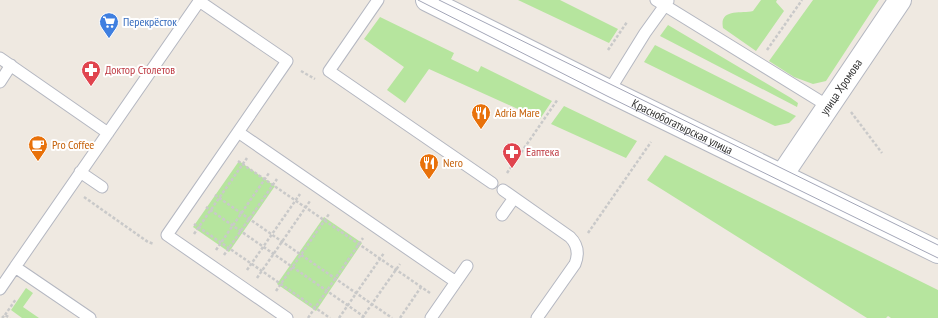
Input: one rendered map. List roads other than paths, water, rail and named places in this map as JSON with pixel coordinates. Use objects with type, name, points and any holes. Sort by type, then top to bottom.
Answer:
[{"type":"main road","name":"Краснобогатырская улица","points":[[427,0],[938,252]]},
{"type":"main road","name":"улица Хромова","points":[[782,175],[838,107],[900,0]]},
{"type":"lane","points":[[0,289],[200,0],[287,62],[167,235],[287,318]]},
{"type":"lane","points":[[378,0],[329,71],[492,183]]},
{"type":"lane","points":[[609,91],[663,2],[757,63],[838,107]]},
{"type":"lane","points":[[0,58],[108,132]]},
{"type":"lane","points":[[0,82],[11,65]]},
{"type":"lane","points":[[238,132],[456,282]]},
{"type":"lane","points":[[80,172],[102,187]]},
{"type":"lane","points":[[503,190],[570,237],[577,248],[578,257],[575,264],[538,318]]},
{"type":"lane","points":[[502,215],[514,198]]},
{"type":"lane","points":[[431,318],[467,266]]},
{"type":"lane","points":[[15,267],[82,316]]},
{"type":"tram line","points":[[418,0],[607,96],[938,258]]},
{"type":"tram line","points":[[439,0],[938,245]]},
{"type":"place","name":"Перекрёсток","points":[[109,39]]},
{"type":"place","name":"Доктор Столетов","points":[[91,87]]},
{"type":"place","name":"Adria Mare","points":[[481,130]]},
{"type":"place","name":"Pro Coffee","points":[[38,162]]},
{"type":"place","name":"Еаптека","points":[[512,169]]},
{"type":"place","name":"Nero","points":[[429,180]]}]
